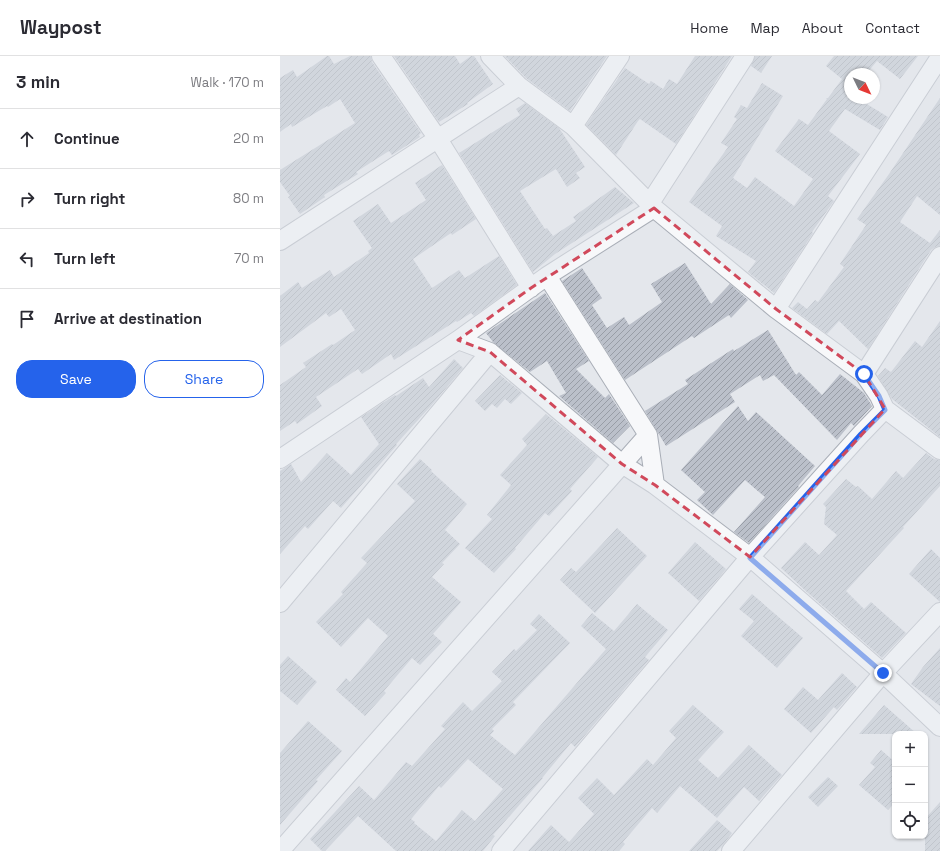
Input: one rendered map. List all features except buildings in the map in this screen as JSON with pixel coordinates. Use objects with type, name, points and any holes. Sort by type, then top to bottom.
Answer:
[{"type":"street","points":[[381,56],[438,139],[531,288]]},
{"type":"street","points":[[490,56],[519,86],[573,126],[652,205],[776,308],[864,374],[879,396],[885,410],[940,450]]},
{"type":"street","points":[[573,126],[620,56]]},
{"type":"street","points":[[280,459],[458,340],[547,276],[652,205],[745,56]]},
{"type":"street","points":[[776,308],[940,57]]},
{"type":"street","points":[[280,241],[519,86]]},
{"type":"street","points":[[864,374],[940,256]]},
{"type":"street","points":[[547,276],[648,435],[655,484]]},
{"type":"street","points":[[458,340],[490,352],[622,464],[655,484],[750,558],[883,673],[940,727]]},
{"type":"street","points":[[280,603],[490,352]]},
{"type":"street","points":[[501,851],[750,558],[861,434],[885,410]]},
{"type":"street","points":[[280,851],[648,435]]},
{"type":"street","points":[[731,851],[883,673],[940,612]]},
{"type":"highlighted area","points":[[654,208],[776,309],[864,374],[885,409],[750,557],[655,485],[622,464],[490,352],[458,340],[531,288]]},
{"type":"route","points":[[864,374],[879,396],[885,410],[861,434],[750,558],[883,673]]}]
